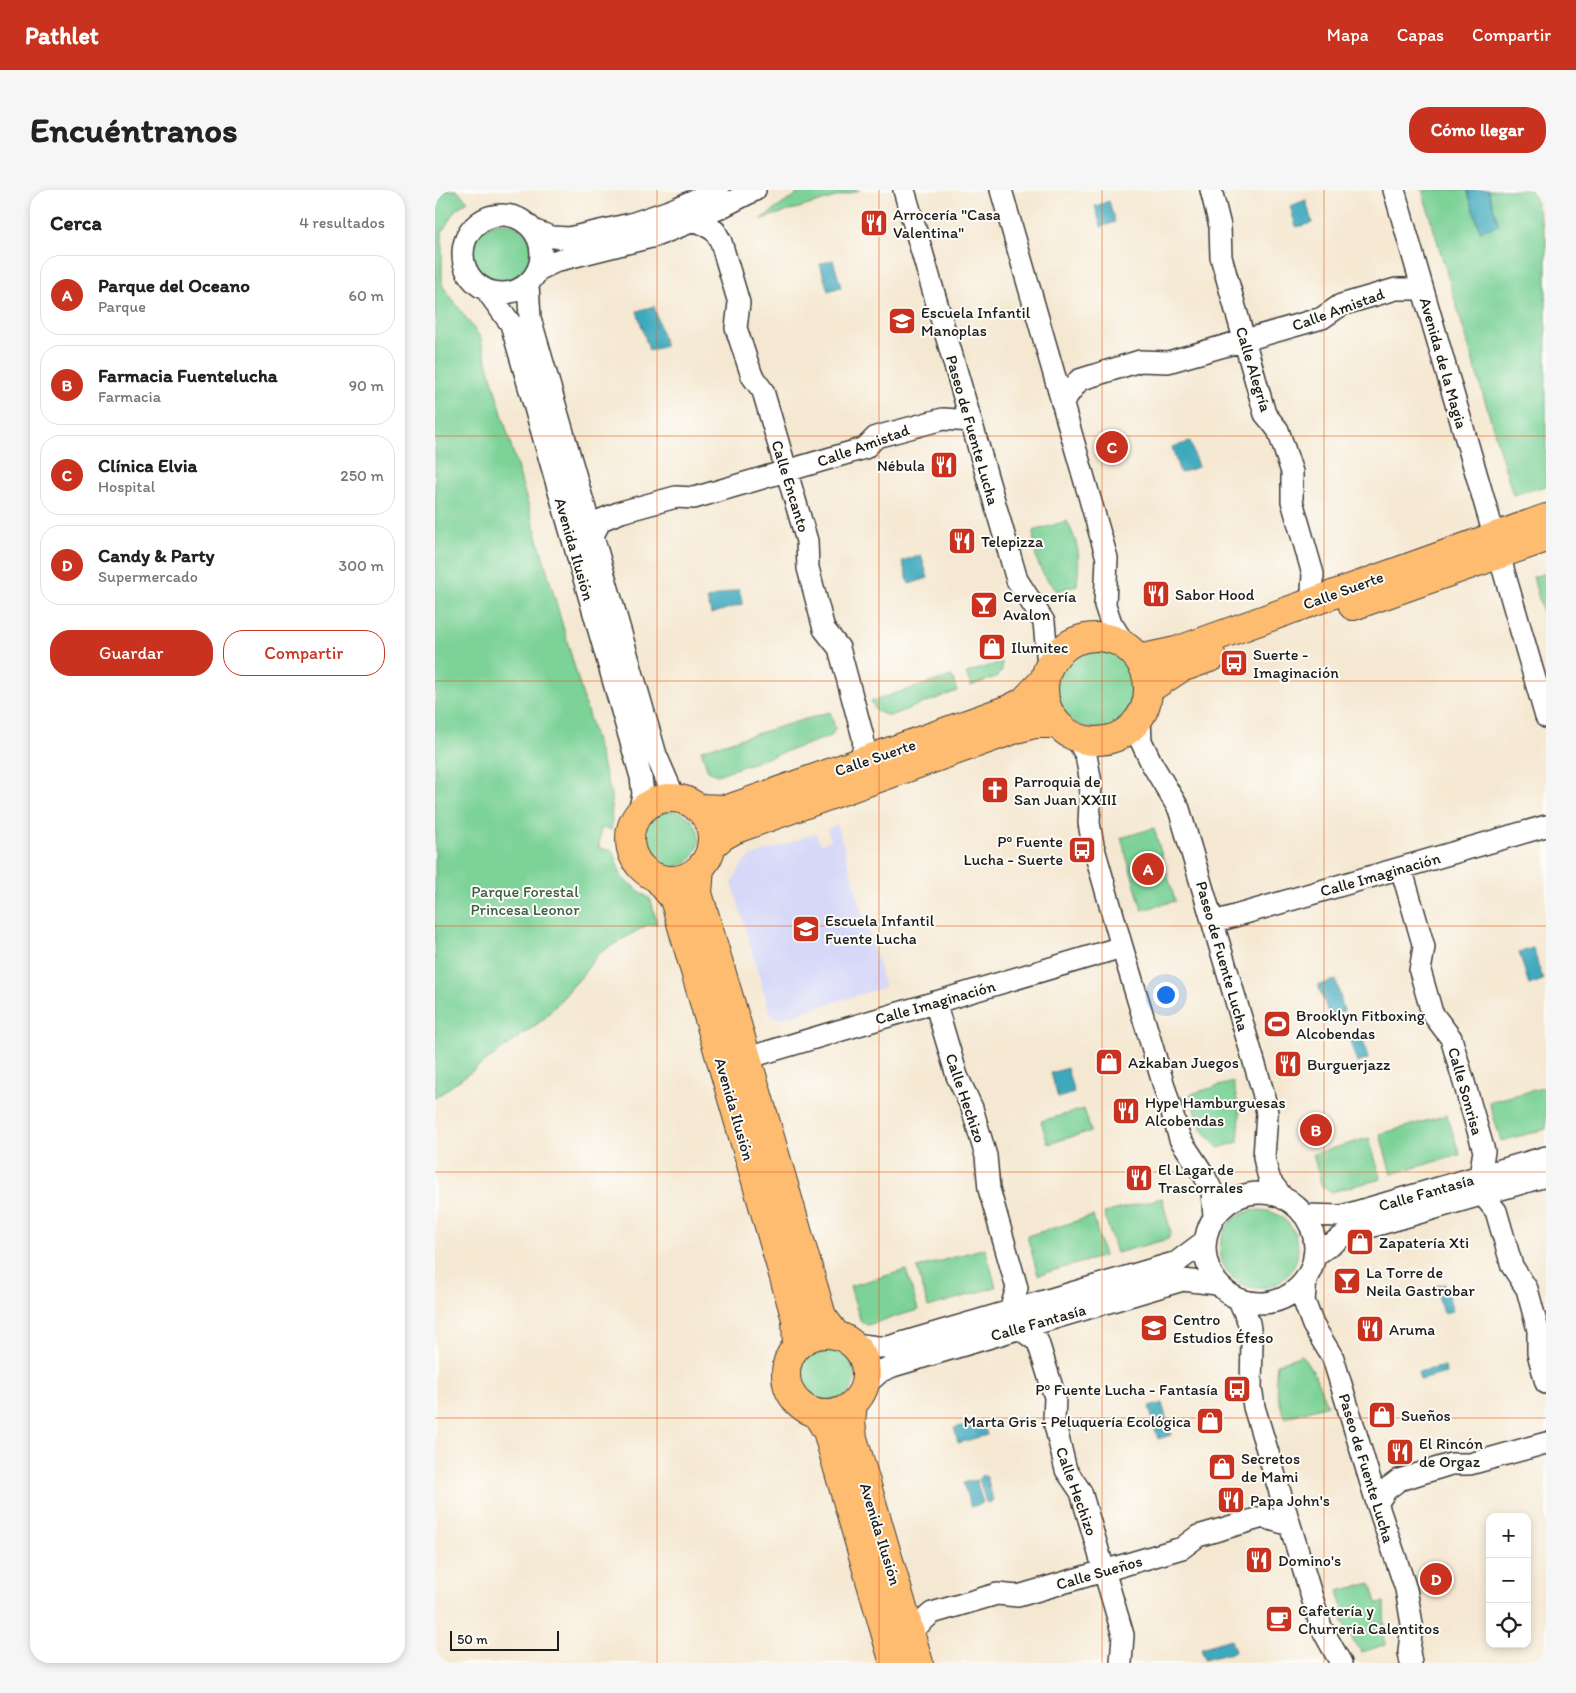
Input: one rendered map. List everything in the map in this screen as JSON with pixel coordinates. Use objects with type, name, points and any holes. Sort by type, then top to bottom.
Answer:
[{"type":"main road","name":"Calle Suerte","points":[[1149,689],[1181,668],[1497,545],[1546,518]]},
{"type":"main road","name":"Calle Suerte","points":[[1133,652],[1176,650],[1309,602],[1497,545],[1546,538]]},
{"type":"main road","points":[[1105,637],[1133,652],[1147,673],[1149,689],[1147,704],[1140,718],[1123,735],[1100,742],[1066,731],[1046,706],[1043,694],[1046,673],[1063,648],[1083,638],[1105,637]]},
{"type":"main road","name":"Calle Suerte","points":[[686,803],[728,809],[857,763],[1023,702],[1046,673]]},
{"type":"main road","name":"Calle Suerte","points":[[706,857],[723,836],[736,829],[1016,729],[1035,724],[1066,731]]},
{"type":"main road","points":[[659,800],[686,803],[706,818],[711,831],[706,857],[691,875],[680,879],[668,880],[657,878],[645,871],[637,862],[631,850],[630,837],[633,825],[639,813],[659,800]]},
{"type":"main road","name":"Avenida Ilusión","points":[[706,857],[697,893],[822,1316],[845,1340]]},
{"type":"main road","name":"Avenida Ilusión","points":[[657,878],[674,898],[796,1319],[797,1346]]},
{"type":"main road","points":[[825,1333],[845,1340],[861,1353],[865,1363],[867,1374],[859,1395],[842,1411],[829,1414],[816,1413],[805,1409],[795,1401],[785,1379],[789,1356],[805,1339],[815,1335],[825,1333]]},
{"type":"main road","name":"Avenida Ilusión","points":[[859,1395],[851,1421],[853,1438],[919,1663]]},
{"type":"main road","name":"Avenida Ilusión","points":[[816,1413],[827,1431],[894,1663]]},
{"type":"street","points":[[535,231],[551,237],[569,238],[587,234],[631,224],[672,210],[718,190]]},
{"type":"street","points":[[533,277],[542,257],[541,244],[535,231],[526,222],[513,216],[500,214],[487,217],[475,224],[467,235],[463,247],[463,261],[467,274],[476,284],[487,291],[509,293],[519,290],[533,277],[559,260],[655,236],[696,220],[755,190]]},
{"type":"street","name":"Paseo de Fuente Lucha","points":[[904,190],[1017,580],[1044,622],[1046,673]]},
{"type":"street","points":[[1001,190],[1107,558],[1105,605],[1111,623],[1133,652]]},
{"type":"street","name":"Calle Alegría","points":[[1211,190],[1221,226],[1221,258],[1265,414],[1278,430],[1291,472],[1292,500],[1313,574],[1312,592],[1309,602]]},
{"type":"street","name":"Avenida de la Magia","points":[[1394,190],[1546,717]]},
{"type":"street","name":"Calle Encanto","points":[[696,220],[715,231],[721,242],[739,303],[736,328],[752,376],[763,391],[807,540],[808,568],[824,629],[839,648],[863,737],[864,749],[857,763]]},
{"type":"street","name":"Avenida Ilusión","points":[[533,277],[530,318],[656,755],[686,803]]},
{"type":"street","name":"Calle Amistad","points":[[1062,403],[1079,380],[1140,362],[1168,362],[1322,318],[1341,305],[1396,288],[1422,289]]},
{"type":"street","name":"Avenida Ilusión","points":[[487,291],[511,324],[641,777],[643,794],[639,813]]},
{"type":"street","name":"Calle Amistad","points":[[593,535],[601,520],[621,512],[675,497],[694,498],[865,448],[876,438],[943,419],[971,421]]},
{"type":"street","name":"Paseo de Fuente Lucha","points":[[1140,718],[1141,741],[1179,809],[1213,922],[1263,1092],[1267,1113],[1264,1157],[1266,1167],[1270,1181],[1284,1199]]},
{"type":"street","points":[[1066,731],[1086,756],[1091,783],[1089,823],[1093,845],[1181,1139],[1204,1174],[1212,1191],[1214,1218]]},
{"type":"street","name":"Calle Imaginación","points":[[1213,922],[1546,826]]},
{"type":"street","name":"Calle Sonrisa","points":[[1401,868],[1424,947],[1420,971],[1432,1013],[1451,1038],[1484,1151],[1482,1186]]},
{"type":"street","name":"Calle Imaginación","points":[[747,1058],[1122,947]]},
{"type":"street","name":"Calle Hechizo","points":[[935,1002],[957,1076],[972,1108],[986,1156],[989,1189],[1017,1288],[1014,1320],[1038,1342],[1055,1396],[1054,1421],[1066,1470],[1081,1492],[1123,1635],[1121,1663]]},
{"type":"street","name":"Calle Fantasía","points":[[1314,1256],[1346,1234],[1482,1186],[1546,1157]]},
{"type":"street","name":"Calle Fantasía","points":[[1304,1216],[1342,1216],[1482,1186],[1546,1176]]},
{"type":"street","points":[[1482,1186],[1496,1211],[1512,1266],[1527,1289],[1538,1330],[1537,1353],[1546,1383]]},
{"type":"street","points":[[1264,1193],[1284,1199],[1295,1206],[1304,1216],[1314,1236],[1314,1256],[1305,1279],[1286,1297],[1262,1303],[1239,1300],[1217,1284],[1209,1270],[1205,1256],[1205,1241],[1208,1228],[1214,1218],[1227,1204],[1244,1196],[1264,1193]]},
{"type":"street","name":"Calle Fantasía","points":[[859,1395],[881,1371],[1014,1320],[1177,1262],[1205,1241]]},
{"type":"street","name":"Paseo de Fuente Lucha","points":[[1305,1279],[1304,1301],[1313,1325],[1333,1358],[1406,1590],[1412,1624],[1409,1652],[1411,1663]]},
{"type":"street","name":"Calle Fantasía","points":[[845,1340],[877,1348],[1014,1320],[1183,1280],[1217,1284]]},
{"type":"street","points":[[1239,1300],[1249,1323],[1253,1342],[1251,1387],[1254,1407],[1321,1628],[1341,1663]]},
{"type":"street","points":[[1377,1502],[1387,1489],[1399,1480],[1451,1464],[1470,1464],[1546,1443]]},
{"type":"street","name":"Calle Sueños","points":[[911,1632],[932,1613],[997,1594],[1019,1596],[1182,1548],[1198,1536],[1263,1517],[1290,1525]]},
{"type":"shaded area","name":"Escuela Infantil Fuente Lucha","points":[[837,825],[885,987],[777,1018],[770,1013],[732,883],[742,864],[750,857],[816,833],[821,844],[831,840],[827,829]]},
{"type":"green space","name":"Parque Forestal Princesa Leonor","points":[[435,190],[456,190],[468,201],[455,210],[442,232],[442,285],[480,337],[611,794],[612,830],[601,828],[599,848],[613,851],[622,878],[651,900],[657,924],[647,925],[599,953],[581,977],[544,1019],[435,1098]]},
{"type":"green space","points":[[803,190],[860,190],[761,219]]},
{"type":"green space","points":[[1422,190],[1532,190],[1546,238],[1546,486],[1513,495]]},
{"type":"green space","points":[[496,223],[508,223],[519,228],[527,236],[532,247],[530,265],[519,278],[508,283],[496,283],[485,278],[477,270],[472,259],[472,247],[477,236],[485,228]]},
{"type":"green space","points":[[1067,521],[1078,552],[1077,585],[1057,591],[1045,577],[1038,564],[1033,531]]},
{"type":"green space","points":[[1546,573],[1546,625],[1533,577]]},
{"type":"green space","points":[[1097,647],[1113,651],[1126,659],[1134,672],[1138,688],[1134,704],[1126,717],[1113,725],[1097,729],[1081,725],[1068,717],[1060,704],[1056,688],[1060,672],[1068,659],[1081,651]]},
{"type":"green space","points":[[1002,662],[1002,670],[998,676],[971,686],[966,673]]},
{"type":"green space","points":[[952,676],[957,691],[889,716],[876,711],[871,701]]},
{"type":"green space","points":[[830,712],[835,728],[831,736],[717,775],[708,771],[701,750]]},
{"type":"green space","points":[[671,811],[682,813],[691,819],[697,828],[699,839],[697,850],[691,859],[682,865],[671,867],[660,865],[651,859],[645,850],[643,839],[645,828],[651,819],[660,813]]},
{"type":"green space","points":[[1154,828],[1175,901],[1142,910],[1121,838]]},
{"type":"green space","points":[[1233,1082],[1240,1114],[1238,1142],[1218,1148],[1201,1128],[1190,1094]]},
{"type":"green space","points":[[1546,1087],[1546,1129],[1501,1141],[1489,1102]]},
{"type":"green space","points":[[1084,1109],[1091,1131],[1048,1144],[1041,1121]]},
{"type":"green space","points":[[1447,1115],[1460,1155],[1391,1174],[1380,1134]]},
{"type":"green space","points":[[1369,1138],[1381,1179],[1331,1192],[1322,1187],[1313,1154]]},
{"type":"green space","points":[[1162,1198],[1171,1233],[1168,1239],[1116,1253],[1104,1213]]},
{"type":"green space","points":[[1251,1210],[1267,1210],[1281,1216],[1292,1227],[1298,1241],[1298,1257],[1292,1271],[1281,1282],[1267,1288],[1251,1288],[1237,1282],[1226,1271],[1220,1257],[1220,1241],[1226,1227],[1237,1216]]},
{"type":"green space","points":[[1093,1216],[1104,1256],[1038,1275],[1027,1236]]},
{"type":"green space","points":[[985,1248],[996,1287],[928,1307],[917,1268]]},
{"type":"green space","points":[[906,1270],[918,1310],[867,1325],[860,1320],[850,1286]]},
{"type":"green space","points":[[825,1344],[842,1349],[850,1357],[855,1374],[850,1391],[842,1399],[825,1404],[808,1399],[800,1391],[795,1374],[800,1357],[808,1349]]},
{"type":"green space","points":[[1302,1355],[1314,1373],[1327,1405],[1285,1418],[1277,1391],[1277,1364]]},
{"type":"green space","points":[[1371,1583],[1377,1603],[1384,1602],[1385,1645],[1362,1652],[1355,1644],[1339,1614],[1344,1612],[1338,1591]]},
{"type":"water","points":[[1467,190],[1488,190],[1499,225],[1480,231]]},
{"type":"water","points":[[1306,200],[1312,223],[1296,227],[1290,206]]},
{"type":"water","points":[[1109,201],[1115,222],[1101,227],[1095,206]]},
{"type":"water","points":[[833,260],[841,287],[828,291],[820,264]]},
{"type":"water","points":[[654,306],[665,346],[649,351],[637,311]]},
{"type":"water","points":[[1190,442],[1198,467],[1180,473],[1172,447]]},
{"type":"water","points":[[921,555],[928,578],[909,584],[902,561]]},
{"type":"water","points":[[739,589],[743,604],[711,614],[707,599]]},
{"type":"water","points":[[1533,948],[1543,980],[1529,985],[1519,952]]},
{"type":"water","points":[[1336,980],[1344,1011],[1329,1016],[1318,985]]},
{"type":"water","points":[[1361,1031],[1368,1059],[1357,1063],[1348,1035]]},
{"type":"water","points":[[1067,1068],[1074,1093],[1058,1098],[1051,1073]]},
{"type":"water","points":[[1445,1284],[1453,1311],[1443,1313],[1435,1286]]},
{"type":"water","points":[[1445,1366],[1446,1373],[1420,1380],[1418,1372]]},
{"type":"water","points":[[1162,1403],[1171,1435],[1158,1439],[1149,1407]]},
{"type":"water","points":[[983,1421],[987,1435],[958,1443],[954,1428]]},
{"type":"water","points":[[983,1475],[987,1477],[993,1500],[990,1504],[986,1502],[979,1479]]},
{"type":"water","points":[[976,1480],[983,1503],[971,1507],[963,1483]]},
{"type":"water","points":[[1231,1639],[1235,1652],[1204,1660],[1201,1648]]},
{"type":"place","name":"Arrocería \"Casa Valentina\"","points":[[874,223]]},
{"type":"place","name":"Escuela Infantil Manoplas","points":[[902,321]]},
{"type":"place","name":"Clínica Elvia","points":[[1112,447]]},
{"type":"place","name":"Nébula","points":[[944,465]]},
{"type":"place","name":"Telepizza","points":[[962,541]]},
{"type":"place","name":"Sabor Hood","points":[[1156,594]]},
{"type":"place","name":"Cervecería Avalon","points":[[984,605]]},
{"type":"place","name":"Ilumitec","points":[[992,647]]},
{"type":"place","name":"Suerte - Imaginación","points":[[1234,663]]},
{"type":"place","name":"Parroquia de San Juan XXIII","points":[[995,790]]},
{"type":"place","name":"Pº Fuente Lucha - Suerte","points":[[1082,850]]},
{"type":"place","name":"Parque del Oceano","points":[[1148,869]]},
{"type":"place","name":"Escuela Infantil Fuente Lucha","points":[[806,929]]},
{"type":"place","name":"Brooklyn Fitboxing Alcobendas","points":[[1277,1024]]},
{"type":"place","name":"Azkaban Juegos","points":[[1109,1062]]},
{"type":"place","name":"Burguerjazz","points":[[1288,1064]]},
{"type":"place","name":"Hype Hamburguesas Alcobendas","points":[[1126,1111]]},
{"type":"place","name":"Farmacia Fuentelucha","points":[[1316,1130]]},
{"type":"place","name":"El Lagar de Trascorrales","points":[[1139,1178]]},
{"type":"place","name":"Zapatería Xti","points":[[1360,1242]]},
{"type":"place","name":"La Torre de Neila Gastrobar","points":[[1347,1281]]},
{"type":"place","name":"Centro Estudios Éfeso","points":[[1154,1328]]},
{"type":"place","name":"Aruma","points":[[1370,1329]]},
{"type":"place","name":"Pº Fuente Lucha - Fantasía","points":[[1237,1389]]},
{"type":"place","name":"Sueños","points":[[1382,1415]]},
{"type":"place","name":"Marta Gris - Peluquería Ecológica","points":[[1210,1421]]},
{"type":"place","name":"El Rincón de Orgaz","points":[[1400,1452]]},
{"type":"place","name":"Secretos de Mami","points":[[1222,1467]]},
{"type":"place","name":"Papa John's","points":[[1231,1500]]},
{"type":"place","name":"Domino's","points":[[1259,1560]]},
{"type":"place","name":"Candy & Party","points":[[1436,1579]]},
{"type":"place","name":"Cafetería y Churrería Calentitos","points":[[1279,1619]]}]
